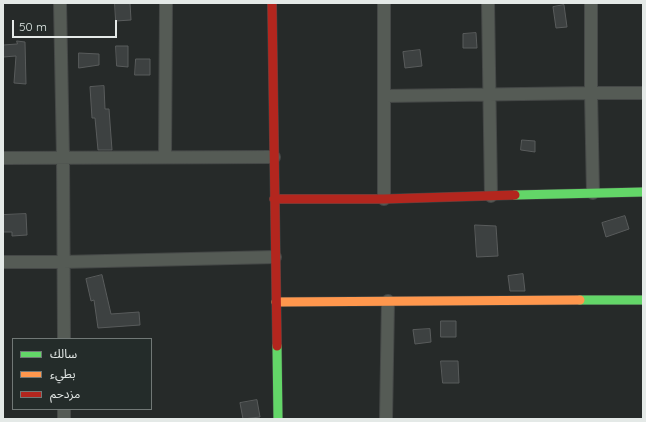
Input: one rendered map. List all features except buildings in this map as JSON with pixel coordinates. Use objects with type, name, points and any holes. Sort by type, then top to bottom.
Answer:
[{"type":"street","points":[[60,3],[64,338]]},
{"type":"street","points":[[165,157],[166,3]]},
{"type":"street","points":[[272,3],[278,419]]},
{"type":"street","points":[[384,3],[384,199]]},
{"type":"street","points":[[488,3],[491,196]]},
{"type":"street","points":[[591,3],[593,193]]},
{"type":"street","points":[[385,96],[643,93]]},
{"type":"street","points":[[3,158],[274,157]]},
{"type":"street","points":[[274,199],[384,199],[643,192]]},
{"type":"street","points":[[3,262],[275,257]]},
{"type":"street","points":[[276,302],[643,300]]},
{"type":"street","points":[[386,419],[388,301]]},
{"type":"traffic: fast","points":[[515,195],[643,192]]},
{"type":"traffic: fast","points":[[580,300],[643,300]]},
{"type":"traffic: fast","points":[[277,346],[278,419]]},
{"type":"traffic: slow","points":[[276,302],[580,300]]},
{"type":"traffic: jam","points":[[272,3],[277,346]]},
{"type":"traffic: jam","points":[[274,199],[384,199],[515,195]]}]
